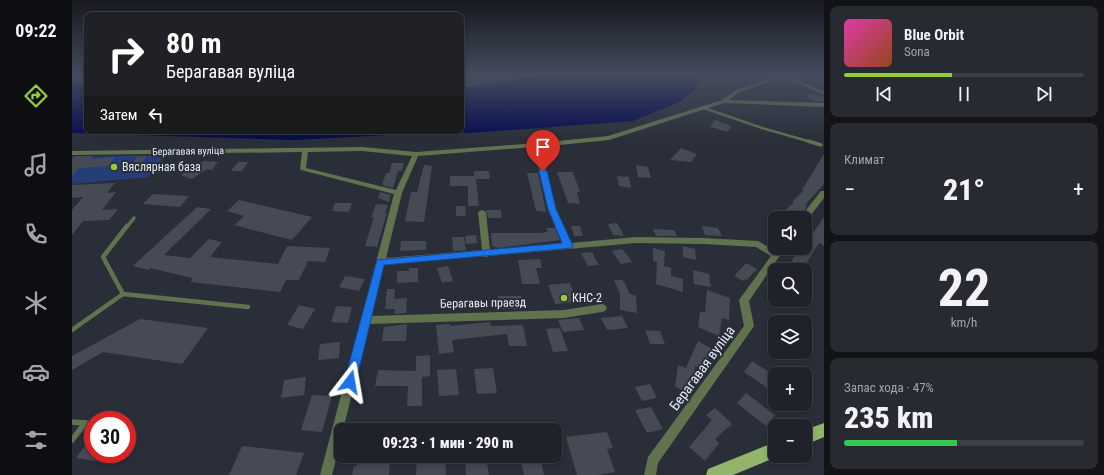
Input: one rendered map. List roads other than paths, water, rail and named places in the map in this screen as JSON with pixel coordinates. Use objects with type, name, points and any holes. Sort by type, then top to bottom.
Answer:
[{"type":"main road","points":[[812,435],[824,430]]},
{"type":"main road","points":[[714,475],[768,453]]},
{"type":"street","name":"Берагавая вуліца","points":[[72,153],[362,149],[416,154],[537,146],[609,138],[704,108],[724,101],[729,97]]},
{"type":"street","name":"Берагавая вуліца","points":[[724,101],[824,105]]},
{"type":"street","points":[[537,146],[552,209],[568,246]]},
{"type":"street","points":[[305,150],[303,169],[398,193]]},
{"type":"street","points":[[326,475],[398,193],[416,154]]},
{"type":"street","points":[[810,211],[824,193]]},
{"type":"street","points":[[482,212],[486,254]]},
{"type":"street","name":"Берагавая вуліца","points":[[380,262],[636,240],[704,241],[758,244],[768,248]]},
{"type":"street","name":"Берагавая вуліца","points":[[650,475],[652,461],[749,326],[744,300],[776,255]]},
{"type":"street","name":"Берагавы праезд","points":[[366,320],[564,314],[602,308]]},
{"type":"lane","points":[[704,108],[762,128],[821,145]]},
{"type":"lane","points":[[123,294],[103,257],[134,218]]},
{"type":"lane","points":[[72,330],[123,294],[248,307]]},
{"type":"lane","points":[[72,422],[84,423]]},
{"type":"lane","points":[[72,440],[84,424]]},
{"type":"place","name":"Вяслярная база","points":[[114,167]]},
{"type":"place","name":"КНС-2","points":[[564,298]]}]
